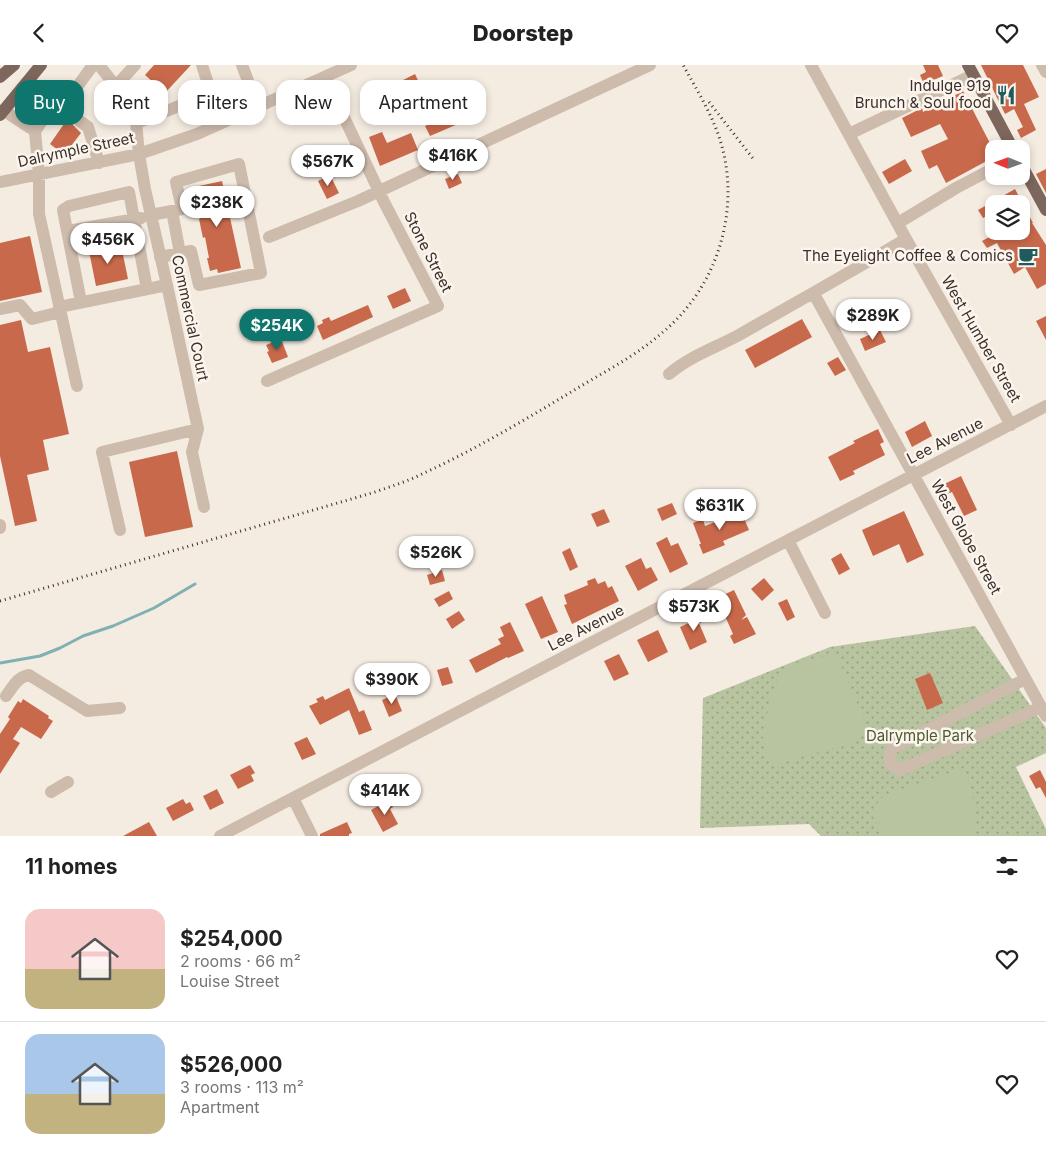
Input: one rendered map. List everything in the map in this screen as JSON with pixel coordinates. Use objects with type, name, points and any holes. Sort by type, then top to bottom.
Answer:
[{"type":"main road","points":[[0,77],[13,65]]},
{"type":"main road","points":[[29,80],[41,65]]},
{"type":"main road","points":[[970,70],[1008,140]]},
{"type":"main road","points":[[2,113],[15,97]]},
{"type":"main road","points":[[1030,181],[1046,210]]},
{"type":"street","points":[[80,80],[93,65]]},
{"type":"street","name":"Commercial Court","points":[[99,65],[111,80]]},
{"type":"street","points":[[121,80],[135,65]]},
{"type":"street","points":[[202,65],[207,80]]},
{"type":"street","points":[[242,65],[248,80]]},
{"type":"street","name":"Dalrymple Street","points":[[266,103],[352,65]]},
{"type":"street","points":[[269,237],[380,191],[650,65]]},
{"type":"street","name":"West Humber Street","points":[[811,65],[1011,425]]},
{"type":"street","points":[[1042,65],[1046,72]]},
{"type":"street","points":[[849,134],[970,70]]},
{"type":"street","name":"Stone Street","points":[[267,381],[438,306],[325,77]]},
{"type":"street","points":[[2,113],[36,131]]},
{"type":"street","points":[[84,124],[88,127],[99,163]]},
{"type":"street","points":[[41,125],[36,131],[40,214],[59,310],[77,386]]},
{"type":"street","name":"Commercial Court","points":[[136,125],[145,189],[198,429]]},
{"type":"street","name":"Dalrymple Street","points":[[0,182],[139,154],[216,125]]},
{"type":"street","points":[[68,231],[182,209],[176,182],[240,164],[261,273],[199,285],[191,251],[160,257]]},
{"type":"street","points":[[896,220],[985,173]]},
{"type":"street","points":[[81,302],[63,210],[66,207],[145,189]]},
{"type":"street","points":[[129,192],[147,289]]},
{"type":"street","points":[[172,211],[180,253]]},
{"type":"street","points":[[669,374],[682,363],[696,355],[724,343],[814,294],[906,239]]},
{"type":"street","points":[[0,309],[20,305],[32,319],[81,302],[167,285]]},
{"type":"street","name":"West Globe Street","points":[[814,294],[1043,712]]},
{"type":"street","name":"Lee Avenue","points":[[220,836],[1046,406]]},
{"type":"street","points":[[120,530],[102,452],[198,429],[192,452],[204,507]]},
{"type":"street","points":[[788,540],[825,613]]},
{"type":"street","points":[[2,700],[17,680],[30,675],[86,711],[120,708]]},
{"type":"street","points":[[1025,679],[893,747],[889,757],[891,764],[900,770],[1043,712]]},
{"type":"street","points":[[51,792],[68,782]]},
{"type":"street","points":[[293,798],[312,836]]},
{"type":"green space","name":"Dalrymple Park","points":[[975,626],[1046,728],[1046,753],[1016,767],[1046,829],[1046,836],[821,836],[809,824],[700,828],[703,698],[830,647]]},
{"type":"green space","points":[[836,654],[865,721],[865,732],[858,741],[770,766],[762,734],[773,690],[781,674],[796,663]]},
{"type":"green space","points":[[964,768],[976,810],[975,836],[885,836],[870,812],[884,795]]},
{"type":"building","points":[[154,65],[191,65],[168,90],[168,80],[151,80],[145,75]]},
{"type":"building","points":[[923,65],[938,65],[943,76],[924,84],[920,75],[926,72]]},
{"type":"building","points":[[981,65],[1023,65],[1039,97],[1024,104],[1036,130],[1021,138],[1017,130],[1023,127],[1014,109],[1005,114]]},
{"type":"building","points":[[415,74],[418,80],[403,80]]},
{"type":"building","points":[[963,91],[988,140],[985,140],[985,162],[946,183],[937,165],[929,169],[921,151],[948,139],[940,124],[911,137],[902,118],[922,108],[923,112]]},
{"type":"building","points":[[63,125],[73,125],[81,133],[68,150],[58,150],[50,144]]},
{"type":"building","points":[[427,125],[456,125],[430,136],[425,126]]},
{"type":"building","points":[[382,132],[387,143],[411,133],[418,150],[380,166],[369,137]]},
{"type":"building","points":[[905,159],[912,171],[889,184],[882,172]]},
{"type":"building","points":[[1046,169],[1046,193],[1036,174]]},
{"type":"building","points":[[458,174],[462,183],[449,189],[445,179]]},
{"type":"building","points":[[330,175],[339,193],[327,199],[318,181]]},
{"type":"building","points":[[222,181],[241,268],[218,273],[217,269],[210,271],[205,237],[203,238],[199,219],[201,218],[193,191],[200,190],[199,186]]},
{"type":"building","points":[[1015,189],[1018,195],[1004,195]]},
{"type":"building","points":[[985,206],[985,217],[983,218],[978,210]]},
{"type":"building","points":[[1030,217],[1046,245],[1046,284],[1037,289],[1025,267],[1014,274],[997,243],[987,248],[982,241],[985,239],[1030,240]]},
{"type":"building","points":[[30,236],[42,292],[0,301],[0,243]]},
{"type":"building","points":[[112,243],[112,246],[121,245],[128,279],[96,286],[89,251],[100,249],[99,246]]},
{"type":"building","points":[[405,288],[411,301],[393,309],[387,296]]},
{"type":"building","points":[[368,305],[373,317],[323,340],[317,326],[323,323],[322,320],[329,317],[331,321]]},
{"type":"building","points":[[1046,316],[1046,340],[1036,321]]},
{"type":"building","points":[[802,319],[812,337],[755,368],[745,350]]},
{"type":"building","points":[[21,320],[28,352],[50,347],[69,434],[43,440],[49,470],[27,475],[37,521],[15,526],[0,456],[0,325]]},
{"type":"building","points":[[880,330],[886,342],[865,351],[860,339]]},
{"type":"building","points":[[281,339],[288,357],[272,363],[266,345]]},
{"type":"building","points":[[838,357],[846,370],[835,376],[827,363]]},
{"type":"building","points":[[925,421],[932,436],[912,447],[905,432]]},
{"type":"building","points":[[878,429],[884,442],[880,444],[885,455],[853,471],[855,474],[840,481],[828,457],[855,443],[853,441]]},
{"type":"building","points":[[177,451],[193,527],[145,537],[129,462]]},
{"type":"building","points":[[961,476],[977,510],[964,516],[952,492],[940,497],[936,488]]},
{"type":"building","points":[[672,503],[677,514],[662,521],[657,509]]},
{"type":"building","points":[[604,509],[610,522],[597,527],[591,514]]},
{"type":"building","points":[[740,509],[749,530],[723,541],[725,545],[703,554],[693,523],[703,519],[705,526],[728,517],[727,514]]},
{"type":"building","points":[[904,511],[924,555],[907,563],[899,544],[873,556],[862,530]]},
{"type":"building","points":[[667,537],[671,546],[678,543],[688,564],[670,573],[656,543]]},
{"type":"building","points":[[570,548],[578,567],[570,571],[562,552]]},
{"type":"building","points":[[841,553],[850,569],[839,575],[831,559]]},
{"type":"building","points":[[641,558],[646,569],[651,567],[658,580],[638,591],[625,566]]},
{"type":"building","points":[[442,570],[445,581],[430,585],[427,575]]},
{"type":"building","points":[[595,578],[598,584],[605,581],[608,588],[612,586],[619,601],[572,624],[564,605],[567,604],[564,595],[588,585],[587,581]]},
{"type":"building","points":[[764,578],[774,590],[762,601],[751,589]]},
{"type":"building","points":[[734,590],[746,615],[741,620],[747,617],[756,634],[734,644],[730,636],[733,634],[717,598]]},
{"type":"building","points":[[449,591],[453,599],[439,607],[434,599]]},
{"type":"building","points":[[542,596],[558,632],[541,639],[525,604]]},
{"type":"building","points":[[787,599],[795,617],[787,621],[778,603]]},
{"type":"building","points":[[459,611],[465,620],[452,629],[446,619]]},
{"type":"building","points":[[697,612],[702,622],[699,623],[707,642],[690,650],[680,627],[693,621],[690,615]]},
{"type":"building","points":[[510,622],[524,651],[507,657],[476,673],[469,660],[501,644],[498,639],[504,636],[500,627]]},
{"type":"building","points":[[658,630],[668,652],[648,662],[637,640]]},
{"type":"building","points":[[619,654],[629,674],[614,681],[604,661]]},
{"type":"building","points":[[448,667],[453,683],[442,686],[437,670]]},
{"type":"building","points":[[930,673],[943,703],[927,710],[915,679]]},
{"type":"building","points":[[349,688],[359,712],[364,710],[372,730],[359,735],[349,710],[320,725],[309,706],[318,702],[316,699],[323,696],[325,700]]},
{"type":"building","points":[[395,694],[402,711],[389,717],[382,700]]},
{"type":"building","points":[[23,699],[49,716],[48,718],[53,721],[41,739],[21,727],[13,739],[20,743],[0,774],[0,734],[10,719],[8,717],[18,701],[21,703]]},
{"type":"building","points":[[307,737],[316,754],[302,760],[294,743]]},
{"type":"building","points":[[250,765],[255,773],[251,775],[254,781],[238,789],[230,775]]},
{"type":"building","points":[[1040,770],[1046,782],[1046,798],[1040,787],[1036,789],[1029,776]]},
{"type":"building","points":[[217,789],[224,803],[210,810],[203,796]]},
{"type":"building","points":[[183,799],[186,804],[190,802],[194,810],[173,821],[166,808]]},
{"type":"building","points":[[389,800],[393,807],[390,809],[398,824],[383,832],[371,810]]},
{"type":"building","points":[[149,822],[157,836],[123,836]]},
{"type":"building","points":[[347,822],[352,833],[349,836],[320,836],[320,834]]},
{"type":"waterway","points":[[0,663],[40,656],[60,648],[83,636],[113,626],[154,608],[195,584]]},
{"type":"railway","points":[[0,601],[372,493],[410,479],[441,465],[516,424],[618,364],[653,341],[682,314],[698,293],[720,246],[726,221],[728,195],[721,143],[709,113],[683,65]]},
{"type":"railway","points":[[709,102],[755,161]]},
{"type":"place","name":"Indulge 919 Brunch & Soul food","points":[[1006,95]]},
{"type":"place","name":"The Eyelight Coffee & Comics","points":[[1028,256]]}]
